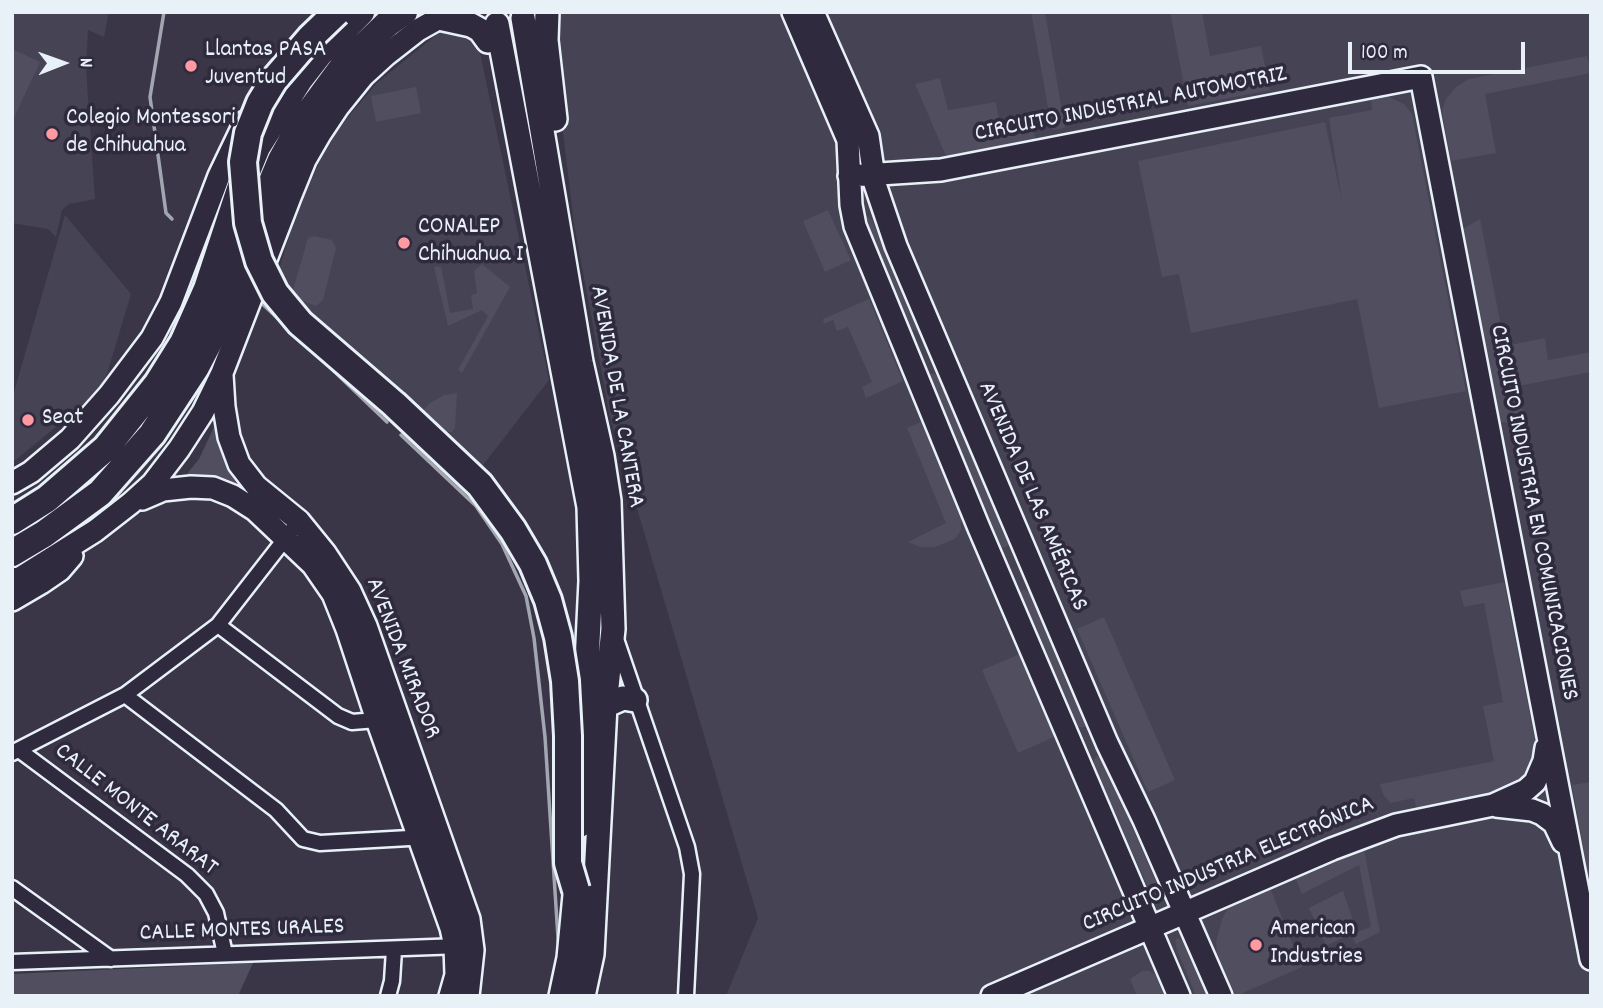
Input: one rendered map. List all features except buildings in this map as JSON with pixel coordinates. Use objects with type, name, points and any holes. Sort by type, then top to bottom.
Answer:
[{"type":"highway","points":[[337,12],[274,79],[260,103],[248,132],[243,162],[248,223],[259,261],[275,293],[292,313],[480,485],[513,530],[533,564],[548,600],[558,637],[565,681],[568,863],[576,890]]},
{"type":"highway","points":[[12,521],[47,499],[106,448],[158,383],[183,343],[207,289],[241,186],[257,147],[299,80],[328,45],[362,12]]},
{"type":"highway","points":[[12,553],[44,534],[100,493],[152,434],[196,367],[216,330],[235,285],[263,203],[281,160],[302,122],[344,65],[387,24],[404,12]]},
{"type":"main road","points":[[12,483],[31,472],[70,439],[109,395],[152,338],[171,302],[230,151],[255,102],[287,55],[327,12]]},
{"type":"main road","points":[[547,12],[548,60],[581,321],[582,362]]},
{"type":"main road","points":[[793,12],[843,125],[849,149],[850,205],[855,226],[984,539],[1179,996]]},
{"type":"main road","name":"AVENIDA DE LAS AMÉRICAS","points":[[813,12],[867,136],[884,215],[937,343],[1107,743],[1221,996]]},
{"type":"main road","points":[[13,586],[95,531],[131,503],[153,483],[179,449],[203,412],[222,373],[306,160],[338,107],[363,76],[397,47],[445,14],[480,30],[489,26]]},
{"type":"main road","name":"AVENIDA DE LA CANTERA","points":[[523,18],[582,362],[609,501],[613,629],[605,706],[592,954],[583,996]]},
{"type":"main road","name":"AVENIDA DE LA CANTERA","points":[[489,26],[552,352],[570,400],[589,507],[589,632],[576,890],[569,958],[561,996]]},
{"type":"main road","name":"CIRCUITO INDUSTRIAL AUTOMOTRIZ","points":[[849,176],[941,170],[1421,77]]},
{"type":"main road","name":"CIRCUITO INDUSTRIA EN COMUNICACIONES","points":[[1421,77],[1591,959]]},
{"type":"main road","points":[[909,356],[937,343]]},
{"type":"main road","name":"AVENIDA MIRADOR","points":[[222,373],[229,437],[239,464],[256,486],[299,522],[325,553],[349,591],[366,626],[387,717]]},
{"type":"main road","name":"AVENIDA MIRADOR","points":[[131,503],[163,490],[213,488],[233,496],[255,510],[313,565],[333,594],[387,717],[429,837],[451,928],[464,946],[471,984],[468,996]]},
{"type":"main road","points":[[605,706],[623,698],[635,700]]},
{"type":"main road","name":"CIRCUITO INDUSTRIA ELECTRÓNICA","points":[[992,996],[1332,849],[1396,825],[1493,805],[1526,790],[1535,782],[1544,761],[1548,736]]},
{"type":"main road","name":"CIRCUITO INDUSTRIA ELECTRÓNICA","points":[[1493,805],[1532,810],[1542,814],[1558,830],[1573,867]]},
{"type":"main road","name":"AVENIDA MIRADOR","points":[[450,996],[464,946]]},
{"type":"street","points":[[15,751],[125,695],[218,625],[299,522]]},
{"type":"street","points":[[218,625],[338,716],[352,722],[387,717]]},
{"type":"street","points":[[613,629],[687,847],[692,874],[686,996]]},
{"type":"street","points":[[125,695],[276,810],[303,839],[320,843],[429,837]]},
{"type":"street","name":"CALLE MONTE ARARAT","points":[[15,751],[187,875],[206,894],[216,913],[225,954]]},
{"type":"street","points":[[12,888],[111,959]]},
{"type":"street","name":"CALLE MONTES URALES","points":[[12,962],[464,946]]},
{"type":"street","points":[[388,996],[394,950]]},
{"type":"shaded area","name":"Colegio Montessori de Chihuahua","points":[[12,12],[109,12],[104,37],[88,30],[86,68],[95,199],[69,204],[62,210],[56,237],[48,229],[12,223]]},
{"type":"shaded area","points":[[554,12],[1591,12],[1591,996],[726,996],[758,918],[610,417],[574,224],[551,33]]},
{"type":"shaded area","points":[[1031,12],[1045,12],[1065,128],[1052,130]]},
{"type":"shaded area","points":[[1170,12],[1202,12],[1210,56],[1261,46],[1270,90],[1188,106]]},
{"type":"shaded area","name":"CONALEP Chihuahua I","points":[[441,31],[470,38],[479,48],[549,380],[470,482],[270,299],[293,224],[328,141],[377,83]]},
{"type":"shaded area","points":[[12,49],[40,62],[12,122]]},
{"type":"shaded area","points":[[1587,56],[1591,73],[1485,94],[1496,153],[1451,161],[1442,111],[1446,99],[1456,87],[1469,79]]},
{"type":"shaded area","points":[[940,78],[948,110],[996,102],[1000,126],[1032,120],[1035,139],[946,156],[915,84]]},
{"type":"shaded area","points":[[416,87],[421,113],[376,122],[371,96]]},
{"type":"shaded area","points":[[1371,96],[1389,97],[1404,104],[1412,114],[1466,391],[1379,408],[1357,299],[1191,333],[1179,274],[1162,277],[1138,161],[1325,122],[1342,201],[1329,118],[1372,110]]},
{"type":"shaded area","points":[[828,210],[851,260],[825,272],[803,221]]},
{"type":"shaded area","points":[[65,215],[131,294],[106,377],[95,395],[12,463],[12,399]]},
{"type":"shaded area","points":[[867,216],[872,220],[919,328],[916,331],[906,327],[861,217]]},
{"type":"shaded area","points":[[1480,219],[1505,346],[1545,338],[1548,360],[1591,352],[1591,372],[1518,386],[1524,418],[1518,424],[1498,422],[1463,229]]},
{"type":"shaded area","points":[[314,236],[332,240],[336,248],[323,300],[316,306],[296,298],[293,290],[308,238]]},
{"type":"shaded area","points":[[482,264],[510,287],[462,373],[458,370],[488,316],[482,310],[448,326],[434,267],[441,266],[450,313],[473,309],[471,295],[477,293],[474,271]]},
{"type":"shaded area","points":[[869,299],[903,381],[866,398],[862,387],[872,382],[848,327],[837,331],[833,320],[824,324],[823,319]]},
{"type":"shaded area","points":[[934,373],[939,378],[1011,539],[1010,545],[1006,547],[1001,548],[930,382],[929,375]]},
{"type":"shaded area","points":[[457,393],[455,428],[452,432],[423,433],[415,420],[430,403],[444,395]]},
{"type":"shaded area","points":[[921,422],[961,519],[961,530],[955,539],[935,547],[920,547],[908,542],[946,523],[907,428]]},
{"type":"shaded area","points":[[214,427],[224,452],[281,515],[280,520],[187,474],[199,459]]},
{"type":"shaded area","points":[[1504,582],[1537,751],[1532,775],[1513,790],[1476,799],[1417,810],[1414,798],[1390,803],[1380,784],[1494,761],[1483,706],[1503,702],[1484,603],[1464,607],[1460,591]]},
{"type":"shaded area","points":[[1024,590],[1031,593],[1086,720],[1085,727],[1078,727],[1021,596],[1020,592]]},
{"type":"shaded area","points":[[1104,617],[1175,780],[1148,792],[1077,629]]},
{"type":"shaded area","points":[[1020,654],[1056,736],[1018,753],[982,670]]},
{"type":"shaded area","points":[[1097,756],[1105,762],[1162,901],[1156,900],[1151,894],[1094,766]]},
{"type":"shaded area","points":[[1591,782],[1591,890],[1572,785]]},
{"type":"shaded area","points":[[1364,849],[1380,932],[1356,944],[1350,934],[1326,946],[1309,908],[1343,891],[1357,932],[1371,927],[1359,865],[1302,894],[1296,879]]},
{"type":"shaded area","points":[[1271,890],[1302,967],[1236,996],[1217,954],[1216,942],[1222,919],[1228,908]]},
{"type":"shaded area","points":[[1177,938],[1185,942],[1208,996],[1196,996],[1177,950]]},
{"type":"shaded area","points":[[253,963],[238,996],[12,996],[12,974]]},
{"type":"shaded area","points":[[1142,971],[1150,971],[1159,978],[1167,996],[1137,996],[1130,979]]},
{"type":"waterway","points":[[164,12],[150,97],[166,213],[172,219]]},
{"type":"waterway","points":[[258,300],[285,325]]},
{"type":"waterway","points":[[314,352],[387,422]]},
{"type":"waterway","points":[[401,435],[476,506],[502,544],[526,596],[534,638],[545,737],[559,953]]},
{"type":"waterway","points":[[549,996],[552,984]]},
{"type":"place","name":"Llantas PASA Juventud","points":[[191,66]]},
{"type":"place","name":"Colegio Montessori de Chihuahua","points":[[52,134]]},
{"type":"place","name":"CONALEP Chihuahua I","points":[[404,243]]},
{"type":"place","name":"Seat","points":[[28,420]]},
{"type":"place","name":"American Industries","points":[[1256,945]]}]
